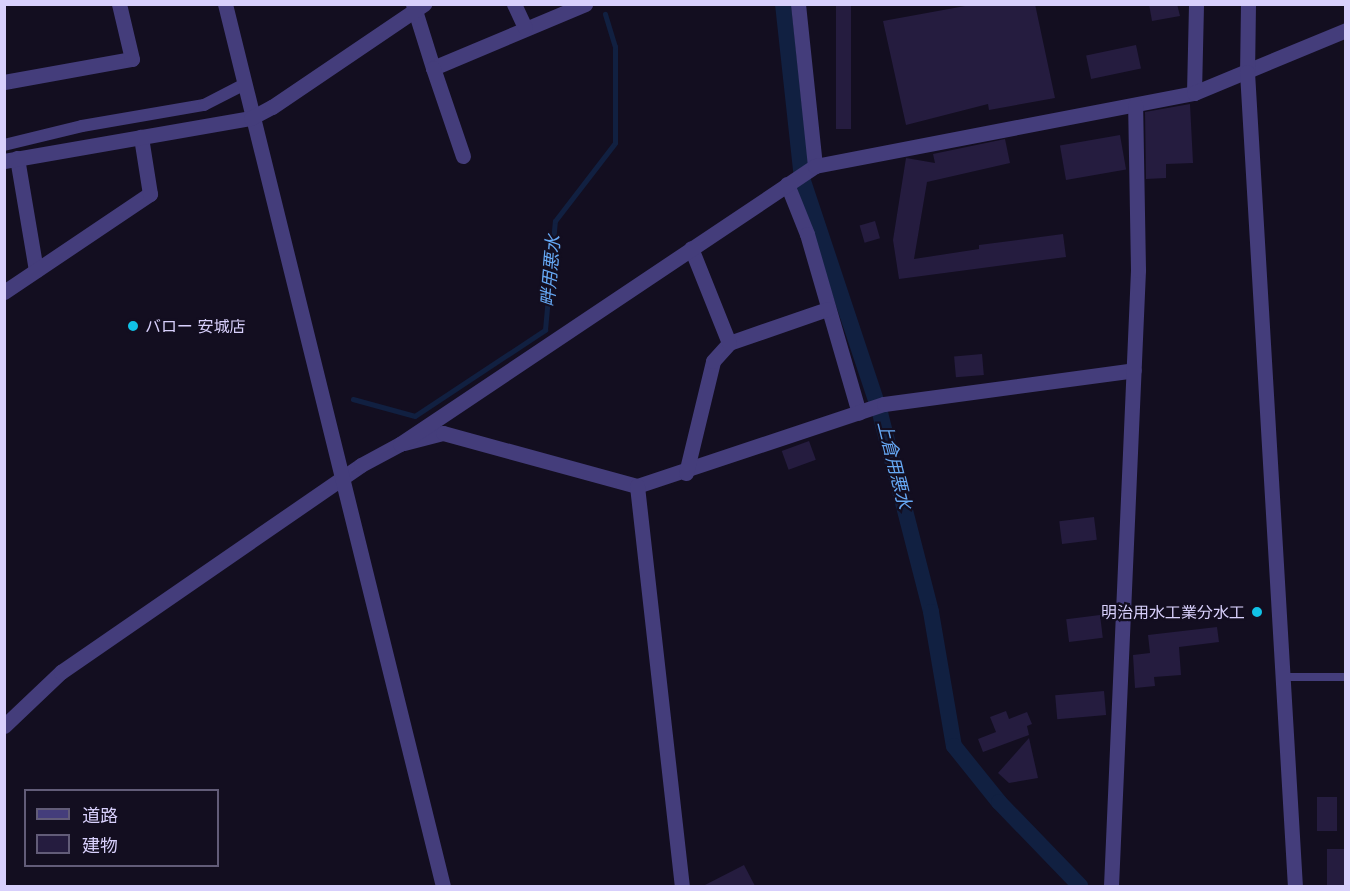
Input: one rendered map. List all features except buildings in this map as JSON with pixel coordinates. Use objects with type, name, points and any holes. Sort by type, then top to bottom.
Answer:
[{"type":"street","points":[[4,82],[132,59],[119,4]]},
{"type":"street","points":[[225,4],[251,118],[344,477],[443,886]]},
{"type":"street","points":[[514,4],[525,28]]},
{"type":"street","points":[[433,68],[585,4]]},
{"type":"street","points":[[798,4],[815,166]]},
{"type":"street","points":[[1194,93],[1196,4]]},
{"type":"street","points":[[1248,4],[1247,72],[1286,677],[1295,886]]},
{"type":"street","points":[[36,270],[11,159],[251,118],[272,108],[417,6],[433,68],[463,156]]},
{"type":"street","points":[[4,726],[60,672],[344,477],[400,444],[421,427],[815,166],[1194,93],[1346,30]]},
{"type":"street","points":[[4,145],[82,126],[204,105],[243,85]]},
{"type":"street","points":[[1111,886],[1138,270],[1136,105]]},
{"type":"street","points":[[4,292],[150,194],[141,138]]},
{"type":"street","points":[[791,180],[827,309],[864,411]]},
{"type":"street","points":[[691,248],[729,343]]},
{"type":"street","points":[[686,473],[713,361],[729,343],[827,309]]},
{"type":"street","points":[[400,444],[443,434],[637,486],[686,473],[884,404],[1134,369]]},
{"type":"street","points":[[637,486],[682,886]]},
{"type":"lane","points":[[1286,677],[1346,677]]},
{"type":"waterway","name":"上倉用悪水","points":[[783,4],[802,178],[880,413],[931,612],[954,746],[999,802],[1080,886]]},
{"type":"waterway","name":"畔用悪水","points":[[353,399],[415,416],[545,330],[555,221],[615,143],[615,47],[605,14]]},
{"type":"place","name":"バロー 安城店","points":[[133,326]]},
{"type":"place","name":"明治用水工業分水工","points":[[1257,612]]}]
